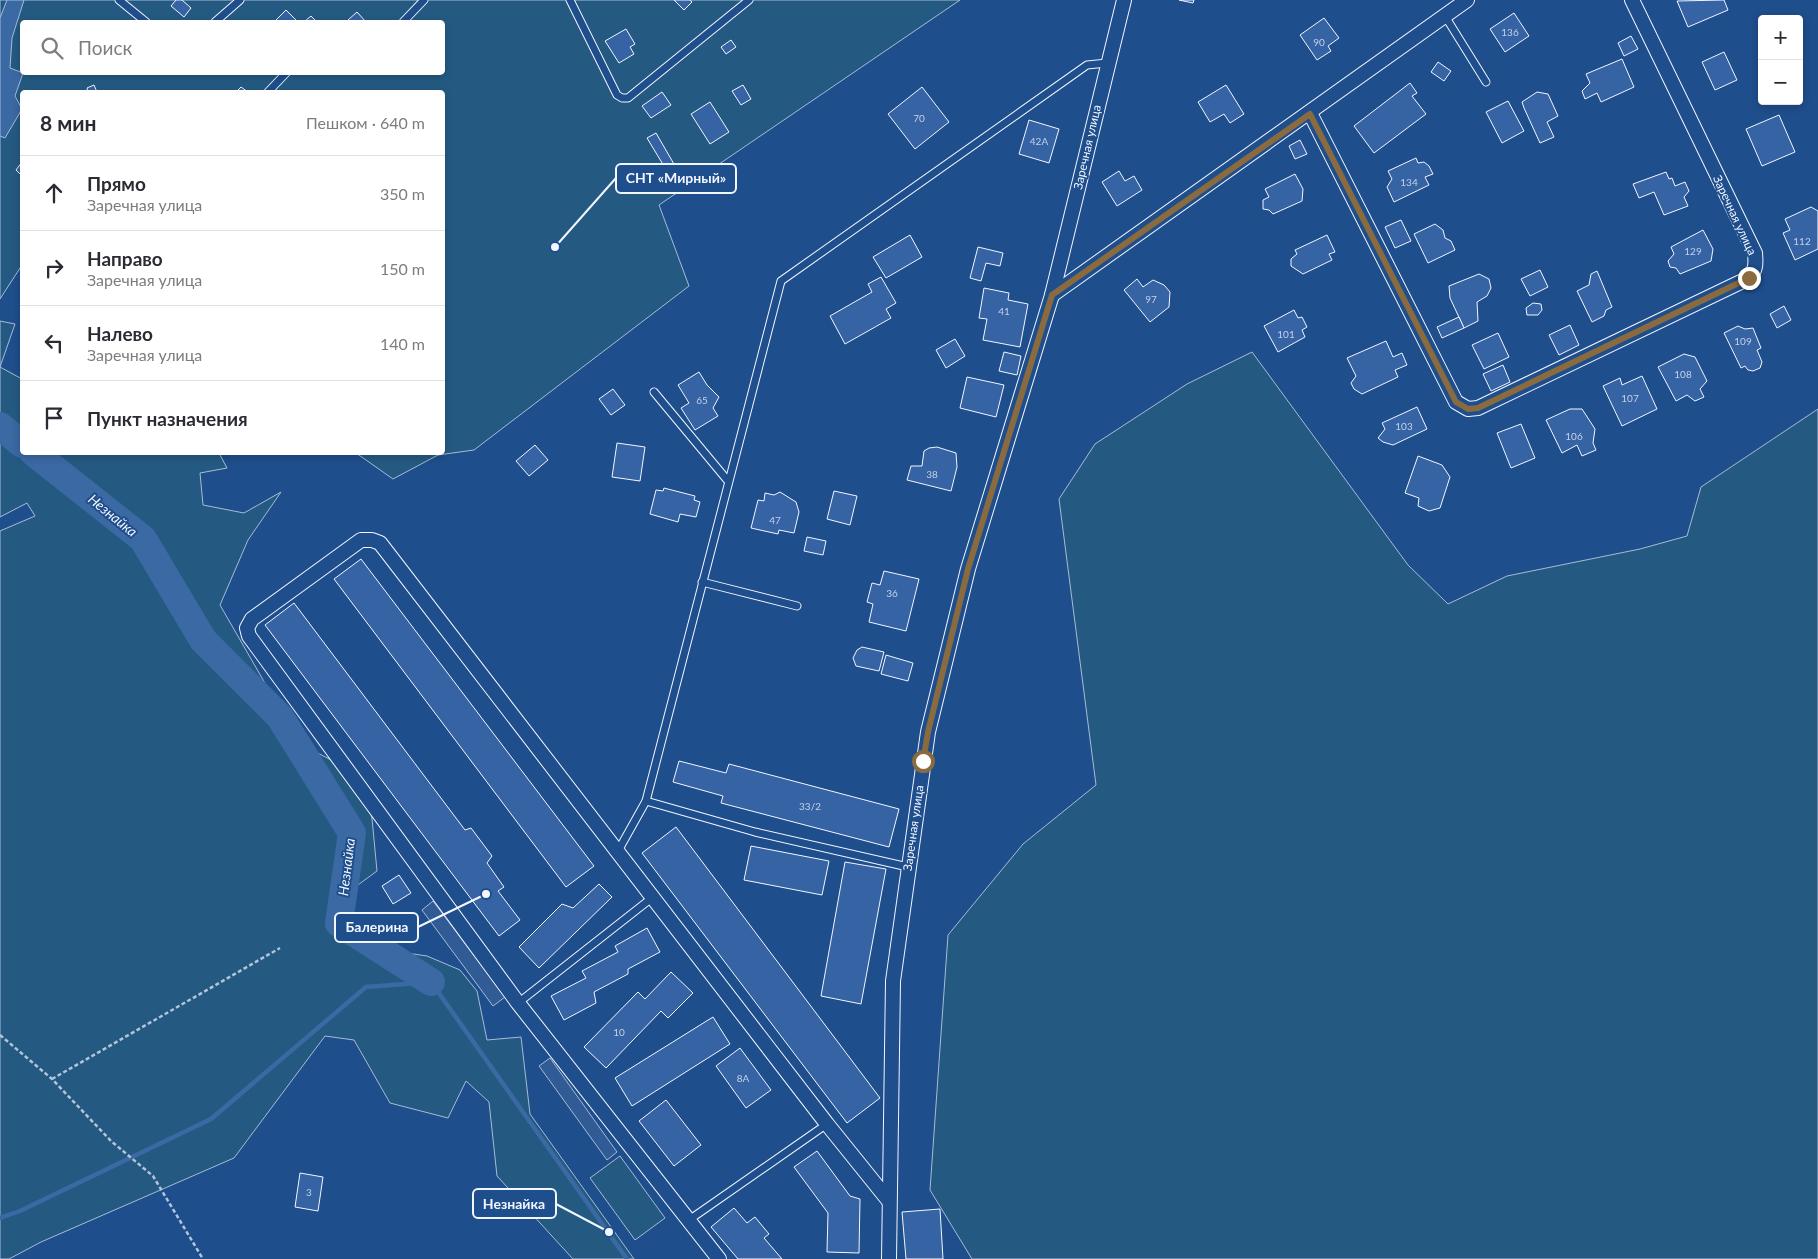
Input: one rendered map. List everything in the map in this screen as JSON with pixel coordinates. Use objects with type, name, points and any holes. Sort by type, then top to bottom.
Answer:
[{"type":"street","name":"Заречная улица","points":[[889,1259],[893,981],[928,732],[968,569],[1052,295],[1107,63],[1124,0]]},
{"type":"street","points":[[1052,295],[1310,114],[1467,0]]},
{"type":"street","name":"Заречная улица","points":[[1310,114],[1456,402],[1468,409],[1478,408],[1749,278],[1754,272],[1756,263],[1755,253],[1632,0]]},
{"type":"street","points":[[719,1259],[518,1003],[249,636],[247,628],[252,619],[361,540],[372,540],[380,543],[827,1124],[889,1201]]},
{"type":"lane","points":[[119,0],[144,20]]},
{"type":"lane","points":[[217,20],[240,0]]},
{"type":"lane","points":[[404,20],[424,0]]},
{"type":"lane","points":[[570,0],[617,95],[622,98],[628,98],[749,0]]},
{"type":"lane","points":[[1445,16],[1486,82]]},
{"type":"lane","points":[[618,851],[646,802],[780,281],[1088,65],[1107,63]]},
{"type":"lane","points":[[270,90],[284,75]]},
{"type":"lane","points":[[654,392],[728,481]]},
{"type":"lane","points":[[702,582],[797,606]]},
{"type":"lane","points":[[646,802],[756,832],[908,867]]},
{"type":"lane","points":[[518,1003],[653,897]]},
{"type":"lane","points":[[689,1220],[827,1124]]},
{"type":"path","points":[[52,1079],[280,948]]},
{"type":"path","points":[[0,1035],[52,1079],[110,1141],[153,1176],[203,1259]]},
{"type":"shaded area","points":[[0,0],[960,0],[659,205],[689,286],[474,450],[445,454],[445,90],[20,90],[20,268],[0,299]]},
{"type":"shaded area","points":[[7,0],[24,0],[12,38],[10,68],[20,72],[20,75],[22,75],[15,96],[20,105],[20,112],[5,138],[0,136],[0,18]]},
{"type":"shaded area","points":[[0,321],[15,324],[0,367]]},
{"type":"shaded area","points":[[1252,352],[1408,565],[1448,604],[1507,576],[1640,549],[1687,536],[1701,487],[1818,409],[1818,1259],[972,1259],[930,1190],[948,935],[1023,844],[1096,785],[1059,499],[1095,444],[1187,384]]},
{"type":"shaded area","points":[[0,367],[20,378],[20,455],[220,455],[227,468],[200,473],[203,505],[244,513],[281,492],[248,540],[220,605],[300,744],[343,766],[371,808],[377,871],[332,904],[393,951],[427,956],[460,970],[477,991],[487,1040],[521,1037],[530,1114],[634,1259],[573,1259],[497,1176],[489,1102],[466,1081],[448,1118],[390,1103],[354,1040],[325,1036],[234,1158],[41,1242],[9,1259],[0,1259],[0,531],[35,516],[27,503],[0,517]]},
{"type":"shaded area","points":[[359,455],[438,455],[393,479]]},
{"type":"shaded area","points":[[433,901],[505,997],[493,1006],[422,910]]},
{"type":"shaded area","points":[[550,1058],[617,1152],[607,1160],[539,1066]]},
{"type":"shaded area","points":[[620,1156],[665,1218],[635,1240],[590,1178]]},
{"type":"building","points":[[176,0],[182,0],[191,8],[184,17],[171,6]]},
{"type":"building","points":[[674,0],[690,0],[692,2],[684,10]]},
{"type":"building","points":[[1179,0],[1194,0],[1193,3]]},
{"type":"building","points":[[1724,0],[1728,10],[1688,27],[1677,1]]},
{"type":"building","points":[[286,10],[296,20],[276,20]]},
{"type":"building","points":[[357,12],[364,20],[348,20]]},
{"type":"building","points":[[1514,13],[1529,36],[1505,52],[1490,29]]},
{"type":"building","points":[[311,16],[315,20],[306,20]]},
{"type":"building","points":[[1324,18],[1339,38],[1328,46],[1331,51],[1317,60],[1300,35]]},
{"type":"building","points":[[626,29],[635,44],[630,47],[634,54],[619,63],[605,41]]},
{"type":"building","points":[[1631,36],[1638,49],[1624,56],[1618,43]]},
{"type":"building","points":[[731,40],[736,47],[726,54],[721,47]]},
{"type":"building","points":[[1724,52],[1737,80],[1715,90],[1702,62]]},
{"type":"building","points":[[1622,59],[1634,87],[1601,102],[1597,93],[1585,99],[1582,91],[1590,83],[1586,74]]},
{"type":"building","points":[[1438,62],[1451,71],[1444,81],[1431,72]]},
{"type":"building","points":[[1410,83],[1417,93],[1412,96],[1426,114],[1374,153],[1354,126]]},
{"type":"building","points":[[94,85],[96,90],[88,90],[87,88]]},
{"type":"building","points":[[743,85],[751,99],[741,105],[732,91]]},
{"type":"building","points":[[1226,85],[1244,114],[1230,123],[1224,114],[1210,122],[1198,102]]},
{"type":"building","points":[[922,87],[949,122],[915,149],[888,114]]},
{"type":"building","points":[[662,92],[671,105],[651,118],[642,106]]},
{"type":"building","points":[[1537,92],[1548,94],[1558,116],[1547,122],[1554,137],[1540,143],[1522,102]]},
{"type":"building","points":[[1508,101],[1524,131],[1502,143],[1486,112]]},
{"type":"building","points":[[710,102],[729,132],[710,144],[691,114]]},
{"type":"building","points":[[1779,115],[1795,152],[1762,166],[1746,129]]},
{"type":"building","points":[[1029,120],[1059,129],[1049,163],[1019,154]]},
{"type":"building","points":[[656,133],[678,171],[670,176],[647,138]]},
{"type":"building","points":[[1300,140],[1307,154],[1295,159],[1289,146]]},
{"type":"building","points":[[1416,158],[1418,163],[1424,162],[1429,166],[1433,174],[1425,177],[1429,185],[1394,202],[1387,187],[1392,179],[1388,171]]},
{"type":"building","points":[[20,165],[20,174],[16,170]]},
{"type":"building","points":[[1119,171],[1125,181],[1134,176],[1142,190],[1117,206],[1102,182]]},
{"type":"building","points":[[1666,172],[1669,179],[1672,178],[1675,186],[1685,182],[1689,191],[1684,197],[1688,206],[1664,215],[1654,192],[1639,198],[1633,184]]},
{"type":"building","points":[[1295,174],[1303,189],[1302,201],[1273,214],[1269,210],[1263,209],[1263,200],[1269,197],[1265,189]]},
{"type":"building","points":[[1811,207],[1818,211],[1818,249],[1795,260],[1783,233],[1790,230],[1785,219]]},
{"type":"building","points":[[1401,220],[1411,241],[1395,248],[1385,227]]},
{"type":"building","points":[[1435,224],[1443,230],[1445,238],[1451,241],[1455,250],[1428,263],[1414,234]]},
{"type":"building","points":[[1703,230],[1713,249],[1711,261],[1680,274],[1676,268],[1670,267],[1668,261],[1674,254],[1671,247]]},
{"type":"building","points":[[910,235],[922,257],[886,278],[873,257]]},
{"type":"building","points":[[1327,235],[1335,252],[1329,254],[1332,260],[1303,274],[1291,266],[1291,259],[1297,254],[1295,250]]},
{"type":"building","points":[[978,247],[1003,253],[1000,266],[986,263],[981,281],[970,278]]},
{"type":"building","points":[[1540,270],[1548,287],[1530,296],[1521,279]]},
{"type":"building","points":[[1597,271],[1612,307],[1606,310],[1604,316],[1592,322],[1577,291],[1589,285],[1591,274]]},
{"type":"building","points":[[1479,274],[1489,279],[1491,288],[1487,296],[1477,302],[1478,321],[1464,328],[1450,298],[1449,286]]},
{"type":"building","points":[[881,277],[896,303],[886,309],[891,318],[845,344],[830,316],[872,292],[868,284]]},
{"type":"building","points":[[1137,279],[1143,287],[1153,280],[1164,285],[1170,292],[1169,307],[1150,322],[1124,290]]},
{"type":"building","points":[[984,288],[1009,293],[1008,300],[1028,304],[1020,347],[983,340],[987,319],[979,318]]},
{"type":"building","points":[[1533,303],[1541,304],[1542,310],[1538,315],[1527,315],[1526,308]]},
{"type":"building","points":[[1784,306],[1791,320],[1777,328],[1770,314]]},
{"type":"building","points":[[1294,310],[1298,318],[1302,317],[1307,327],[1302,330],[1305,337],[1278,352],[1264,326]]},
{"type":"building","points":[[1459,317],[1464,328],[1442,338],[1437,327]]},
{"type":"building","points":[[1570,325],[1579,345],[1559,355],[1549,335]]},
{"type":"building","points":[[1738,326],[1745,329],[1753,328],[1761,348],[1757,350],[1762,362],[1760,368],[1753,371],[1748,370],[1745,366],[1741,368],[1724,333]]},
{"type":"building","points":[[1498,333],[1509,357],[1484,369],[1472,345]]},
{"type":"building","points":[[955,339],[965,356],[946,368],[936,350]]},
{"type":"building","points":[[1386,341],[1393,357],[1402,353],[1407,365],[1395,370],[1398,377],[1362,394],[1354,389],[1351,383],[1356,376],[1347,358]]},
{"type":"building","points":[[1004,352],[1021,356],[1017,375],[999,371]]},
{"type":"building","points":[[1684,354],[1695,357],[1707,381],[1700,389],[1704,397],[1695,401],[1687,395],[1676,401],[1658,367]]},
{"type":"building","points":[[1503,365],[1510,382],[1491,391],[1483,374]]},
{"type":"building","points":[[699,372],[707,385],[719,397],[713,408],[718,416],[695,430],[681,408],[689,403],[678,385]]},
{"type":"building","points":[[1642,376],[1657,409],[1622,426],[1603,386],[1620,378],[1622,385]]},
{"type":"building","points":[[967,377],[1004,385],[996,417],[960,408]]},
{"type":"building","points":[[613,389],[625,405],[611,415],[599,399]]},
{"type":"building","points":[[1417,407],[1427,429],[1393,445],[1383,442],[1378,438],[1385,429],[1382,423]]},
{"type":"building","points":[[1570,409],[1582,409],[1595,429],[1593,443],[1596,450],[1582,456],[1577,445],[1562,453],[1546,420]]},
{"type":"building","points":[[1521,424],[1535,458],[1511,468],[1497,433]]},
{"type":"building","points":[[617,443],[645,447],[640,481],[612,477]]},
{"type":"building","points":[[535,445],[548,460],[529,476],[516,461]]},
{"type":"building","points":[[937,447],[956,453],[957,467],[951,491],[907,480],[911,466],[922,466],[924,451]]},
{"type":"building","points":[[1418,456],[1442,465],[1450,477],[1440,508],[1429,511],[1418,506],[1419,498],[1405,493]]},
{"type":"building","points":[[664,488],[695,496],[694,500],[700,502],[696,517],[680,514],[678,522],[650,514],[656,490],[663,491]]},
{"type":"building","points":[[834,491],[857,496],[850,525],[827,519]]},
{"type":"building","points":[[780,492],[796,502],[799,512],[794,533],[779,530],[778,534],[751,528],[758,500],[764,501],[765,493],[774,495]]},
{"type":"building","points":[[807,537],[826,541],[823,555],[804,551]]},
{"type":"building","points":[[361,559],[594,866],[566,887],[334,579]]},
{"type":"building","points":[[884,571],[919,579],[906,631],[869,622],[873,604],[867,602],[872,583],[880,585]]},
{"type":"building","points":[[294,603],[465,830],[471,828],[492,856],[487,863],[504,887],[498,891],[520,920],[499,936],[265,625]]},
{"type":"building","points":[[862,647],[884,652],[879,671],[856,666],[853,658],[857,650]]},
{"type":"building","points":[[886,655],[913,663],[908,681],[881,674]]},
{"type":"building","points":[[679,761],[726,773],[729,764],[899,809],[889,847],[721,803],[723,796],[673,782]]},
{"type":"building","points":[[676,827],[880,1098],[847,1123],[642,853]]},
{"type":"building","points":[[751,846],[829,861],[822,895],[744,880]]},
{"type":"building","points":[[845,862],[886,869],[861,1004],[821,996]]},
{"type":"building","points":[[399,875],[411,893],[393,904],[382,886]]},
{"type":"building","points":[[599,884],[612,897],[539,968],[519,947],[562,904],[573,908]]},
{"type":"building","points":[[647,928],[660,952],[628,969],[628,974],[594,992],[596,1003],[564,1020],[551,996],[586,978],[582,971],[618,952],[615,946]]},
{"type":"building","points":[[671,972],[693,993],[668,1018],[661,1011],[606,1068],[584,1047],[638,992],[645,999]]},
{"type":"building","points":[[713,1017],[730,1044],[632,1106],[615,1078]]},
{"type":"building","points":[[740,1048],[771,1090],[746,1108],[716,1066]]},
{"type":"building","points":[[666,1100],[701,1145],[674,1166],[639,1121]]},
{"type":"building","points":[[817,1151],[850,1196],[860,1199],[859,1253],[827,1252],[828,1213],[794,1167]]},
{"type":"building","points":[[300,1173],[323,1177],[318,1211],[295,1207]]},
{"type":"building","points":[[734,1208],[747,1223],[755,1217],[769,1234],[764,1238],[782,1259],[738,1259],[711,1227]]},
{"type":"building","points":[[940,1209],[943,1259],[906,1259],[902,1212]]},
{"type":"waterway","name":"Незнайка","points":[[0,426],[20,442]]},
{"type":"waterway","name":"Незнайка","points":[[37,455],[143,539],[203,640],[280,717],[352,833],[339,923],[431,982]]},
{"type":"waterway","points":[[0,1218],[20,1211],[211,1119],[366,987],[431,982],[627,1259]]},
{"type":"place","name":"СНТ «Мирный»","points":[[555,247]]},
{"type":"place","name":"Балерина","points":[[486,894]]},
{"type":"place","name":"Незнайка","points":[[609,1232]]},
{"type":"route","points":[[923,761],[928,732],[968,569],[1052,295],[1310,114],[1456,402],[1468,409],[1478,408],[1749,278]]}]
